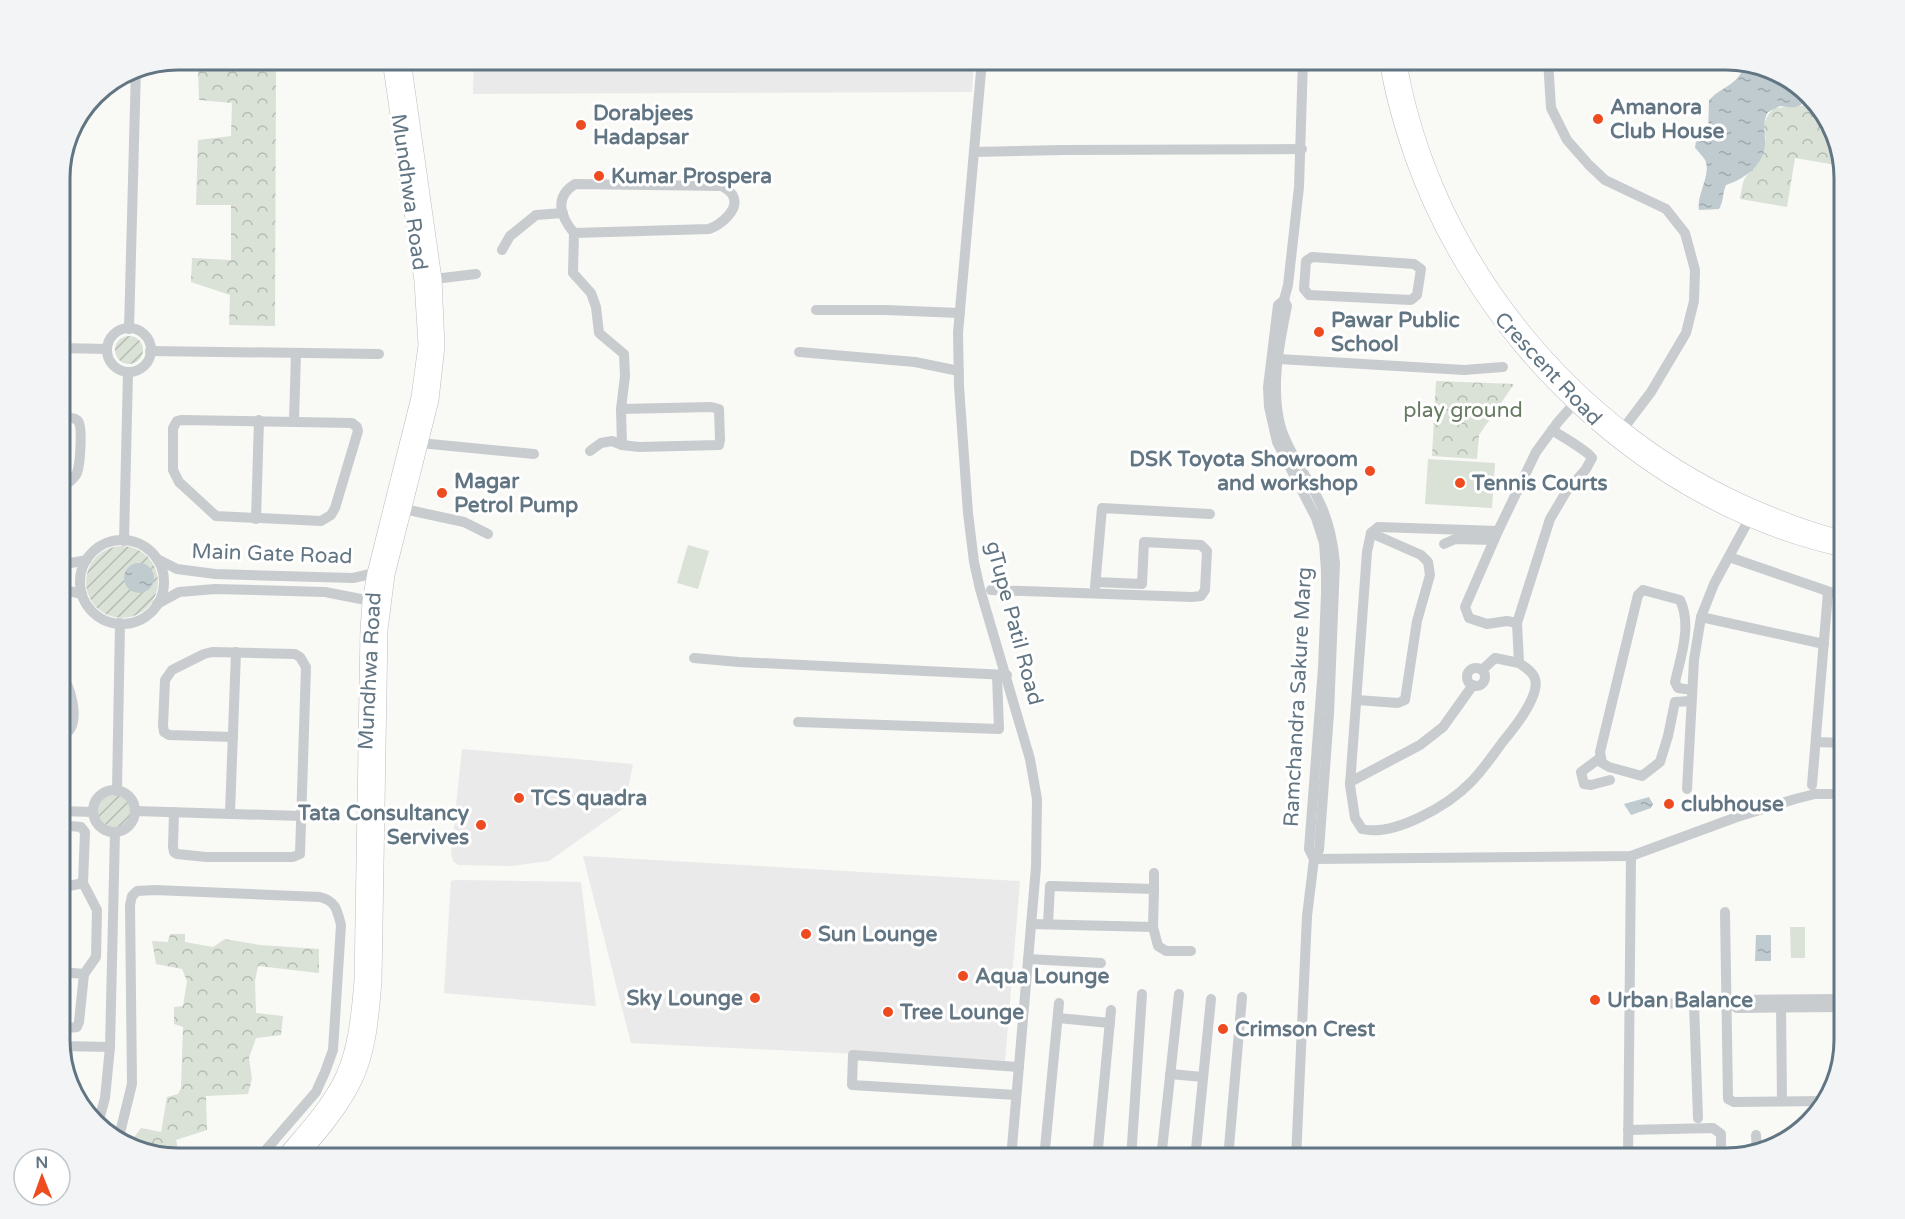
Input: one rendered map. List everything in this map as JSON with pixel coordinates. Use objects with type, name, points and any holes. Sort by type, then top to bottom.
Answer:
[{"type":"highway","name":"Mundhwa Road","points":[[291,1148],[320,1112],[342,1079],[350,1060],[359,1018],[376,602],[419,397],[426,345],[423,291],[392,71]]},
{"type":"highway","name":"Mundhwa Road","points":[[381,574],[404,508],[431,400],[437,361],[438,323],[434,279],[405,71]]},
{"type":"highway","name":"Mundhwa Road","points":[[306,1148],[353,1084],[361,1064],[371,1019],[374,981],[380,630],[376,602]]},
{"type":"main road","name":"Crescent Road","points":[[1389,70],[1403,130],[1424,187],[1450,243],[1488,306],[1510,333],[1579,398],[1627,448],[1655,467],[1705,497],[1752,513],[1824,546],[1834,548]]},
{"type":"main road","name":"Crescent Road","points":[[1401,70],[1420,144],[1435,183],[1461,238],[1498,299],[1579,398],[1681,469],[1752,513],[1786,520],[1834,536]]},
{"type":"street","name":"gTupe Patil Road","points":[[981,70],[960,313],[959,371],[967,502],[974,562],[1002,675],[1030,759],[1037,799],[1036,867],[1028,959],[1014,1066],[1011,1148]]},
{"type":"street","name":"Ramchandra Sakure Marg","points":[[1296,1148],[1307,915],[1314,859],[1319,850],[1316,805],[1329,714],[1335,563],[1333,541],[1327,520],[1277,442],[1269,407],[1268,387],[1278,305],[1284,300],[1290,272],[1302,149],[1303,70]]},
{"type":"street","points":[[1549,70],[1551,108],[1567,140],[1605,180],[1666,209],[1685,233],[1695,270],[1694,302],[1686,333],[1651,392],[1623,429]]},
{"type":"street","points":[[129,329],[136,80]]},
{"type":"street","points":[[974,152],[1302,149]]},
{"type":"street","points":[[574,233],[709,229],[721,225],[731,212],[734,200],[732,193],[722,186],[575,184],[564,190],[563,213],[574,233],[573,273],[591,293],[596,307],[599,333],[624,354],[622,445]]},
{"type":"street","points":[[502,250],[510,236],[536,214],[563,213]]},
{"type":"street","points":[[1312,256],[1414,264],[1421,269],[1417,295],[1411,300],[1309,295],[1304,289],[1305,273],[1306,261],[1312,256]]},
{"type":"street","points":[[1290,272],[1305,273]]},
{"type":"street","points":[[434,279],[476,274]]},
{"type":"street","name":"Ramchandra Sakure Marg","points":[[1284,300],[1287,306],[1276,379],[1277,407],[1282,429],[1306,487]]},
{"type":"street","points":[[816,310],[960,313]]},
{"type":"street","points":[[129,329],[143,334],[150,345],[146,363],[128,372],[114,366],[107,356],[107,349],[115,333],[129,329]]},
{"type":"street","points":[[71,348],[107,349]]},
{"type":"street","points":[[150,351],[379,354]]},
{"type":"street","points":[[294,421],[296,352]]},
{"type":"street","points":[[799,352],[915,362],[959,371]]},
{"type":"street","points":[[1279,359],[1464,370],[1503,367]]},
{"type":"street","points":[[124,541],[128,372]]},
{"type":"street","points":[[1517,623],[1507,621],[1487,624],[1469,618],[1465,608],[1536,452],[1579,398]]},
{"type":"street","points":[[590,451],[601,443],[612,441],[639,447],[719,445],[719,409],[621,409]]},
{"type":"street","points":[[71,418],[78,421],[81,429],[77,473],[71,481]]},
{"type":"street","points":[[181,420],[294,421],[352,423],[357,427],[358,431],[335,508],[331,515],[321,521],[216,516],[179,482],[173,470],[173,428],[181,420]]},
{"type":"street","points":[[256,519],[259,420]]},
{"type":"street","points":[[1519,663],[1517,623],[1550,519],[1566,492],[1586,469],[1592,458],[1588,453],[1552,430]]},
{"type":"street","points":[[420,443],[534,454]]},
{"type":"street","points":[[404,508],[464,522],[488,534]]},
{"type":"street","points":[[1095,588],[1102,508],[1210,514]]},
{"type":"street","points":[[1687,789],[1691,696],[1701,617],[1714,584],[1752,513]]},
{"type":"street","points":[[1350,782],[1420,745],[1443,727],[1473,685],[1479,686],[1484,682],[1485,677],[1482,670],[1495,658],[1519,663],[1533,674],[1536,681],[1534,694],[1519,723],[1471,783],[1450,800],[1404,826],[1373,832],[1362,829],[1355,818],[1350,782],[1367,552],[1371,532],[1378,526],[1496,536]]},
{"type":"street","points":[[1357,700],[1398,704],[1405,700],[1417,621],[1430,574],[1428,562],[1421,555],[1371,532]]},
{"type":"street","points":[[1444,544],[1455,539],[1496,536]]},
{"type":"street","points":[[124,541],[139,544],[149,550],[157,559],[164,582],[162,593],[150,613],[140,620],[120,623],[105,620],[95,614],[87,605],[80,582],[82,571],[94,551],[104,544],[124,541]]},
{"type":"street","points":[[992,590],[1095,588],[1142,584],[1144,543],[1201,545],[1207,551],[1205,590],[1201,596],[1095,588]]},
{"type":"street","points":[[1729,557],[1834,592]]},
{"type":"street","name":"Main Gate Road","points":[[157,559],[177,569],[215,574],[354,578],[381,574]]},
{"type":"street","points":[[71,563],[87,560]]},
{"type":"street","name":"Main Gate Road","points":[[157,604],[179,592],[215,590],[325,592],[376,602]]},
{"type":"street","points":[[1643,590],[1680,600],[1685,610],[1683,646],[1676,682],[1678,688],[1691,696],[1675,702],[1660,762],[1642,776],[1602,763],[1600,758],[1638,595],[1643,590]]},
{"type":"street","points":[[1812,785],[1828,591]]},
{"type":"street","points":[[71,592],[82,594]]},
{"type":"street","points":[[1701,617],[1824,644]]},
{"type":"street","points":[[117,791],[120,623]]},
{"type":"street","points":[[174,812],[174,852],[185,856],[297,856],[301,848],[306,667],[304,661],[295,654],[236,652],[204,654],[172,670],[165,680],[164,732],[170,735],[233,737]]},
{"type":"street","points":[[230,813],[236,652]]},
{"type":"street","points":[[694,658],[1002,675],[999,729],[798,722]]},
{"type":"street","points":[[71,696],[74,722],[71,727]]},
{"type":"street","points":[[1816,742],[1834,743]]},
{"type":"street","points":[[1600,758],[1581,772],[1582,780],[1584,784],[1591,785],[1610,780]]},
{"type":"street","points":[[117,791],[123,792],[132,800],[135,811],[132,823],[114,832],[101,827],[93,812],[100,796],[117,791]]},
{"type":"street","points":[[1314,859],[1631,856],[1795,799],[1815,794],[1834,794]]},
{"type":"street","points":[[71,811],[93,812]]},
{"type":"street","points":[[135,811],[301,816]]},
{"type":"street","points":[[71,826],[81,827],[85,832],[82,883],[97,910],[96,957],[84,974],[79,1022],[77,1027],[71,1028]]},
{"type":"street","points":[[100,1115],[105,1098],[110,1047],[114,832]]},
{"type":"street","points":[[1628,1148],[1631,856]]},
{"type":"street","points":[[1154,873],[1153,927],[1155,940],[1162,950],[1191,951]]},
{"type":"street","points":[[71,886],[82,883]]},
{"type":"street","points":[[1048,924],[1050,886],[1154,890]]},
{"type":"street","points":[[120,1131],[132,1084],[130,905],[132,896],[137,891],[155,890],[320,897],[330,900],[336,907],[340,925],[333,1050],[316,1092],[268,1148]]},
{"type":"street","points":[[1725,912],[1729,1004],[1728,1099],[1734,1102],[1816,1101]]},
{"type":"street","points":[[1031,924],[1153,927]]},
{"type":"street","points":[[112,948],[132,949]]},
{"type":"street","points":[[1028,959],[1101,963]]},
{"type":"street","points":[[71,973],[84,974]]},
{"type":"street","points":[[1132,1148],[1142,994]]},
{"type":"street","points":[[1162,1148],[1179,994]]},
{"type":"street","points":[[1229,1148],[1242,996]]},
{"type":"street","points":[[1196,1148],[1211,999]]},
{"type":"street","points":[[1629,1003],[1729,1004],[1737,1000],[1834,1003]]},
{"type":"street","points":[[1045,1148],[1059,1003]]},
{"type":"street","points":[[1781,1003],[1782,1101]]},
{"type":"street","points":[[1694,1004],[1698,1118]]},
{"type":"street","points":[[1098,1148],[1111,1010]]},
{"type":"street","points":[[1058,1018],[1110,1023]]},
{"type":"street","points":[[71,1046],[110,1047]]},
{"type":"street","points":[[1013,1095],[852,1084],[853,1055],[1014,1066]]},
{"type":"street","points":[[1170,1074],[1203,1077]]},
{"type":"street","points":[[1628,1130],[1713,1128],[1721,1134],[1721,1148]]},
{"type":"street","points":[[1756,1135],[1757,1144]]},
{"type":"shaded area","points":[[973,70],[972,92],[473,94],[474,71]]},
{"type":"shaded area","points":[[462,749],[633,764],[624,808],[549,861],[511,866],[458,865],[453,861],[451,854]]},
{"type":"shaded area","points":[[583,856],[1020,881],[1005,1061],[631,1043]]},
{"type":"shaded area","points":[[451,881],[581,882],[596,1006],[444,993]]},
{"type":"green space","points":[[198,71],[276,71],[275,326],[229,325],[230,295],[191,282],[192,258],[231,260],[231,205],[196,205],[198,140],[231,136],[232,103],[199,100]]},
{"type":"green space","points":[[1804,103],[1816,118],[1826,137],[1834,165],[1795,158],[1787,207],[1740,199],[1744,180],[1764,147],[1764,125],[1768,115],[1774,108],[1802,106]]},
{"type":"green space","points":[[129,336],[139,340],[143,350],[139,360],[129,364],[119,360],[115,350],[119,340]]},
{"type":"green space","name":"play ground","points":[[1436,381],[1514,384],[1479,435],[1477,459],[1432,456]]},
{"type":"green space","name":"Tennis Courts","points":[[1428,459],[1495,463],[1492,508],[1425,504]]},
{"type":"green space","points":[[688,545],[709,551],[698,589],[677,583]]},
{"type":"green space","points":[[122,546],[136,549],[148,556],[155,568],[158,582],[155,596],[148,608],[136,615],[122,618],[108,615],[96,608],[89,596],[86,582],[89,568],[96,556],[108,549]]},
{"type":"green space","points":[[114,794],[126,799],[131,811],[126,823],[114,828],[102,823],[97,811],[102,799]]},
{"type":"green space","points":[[1790,927],[1805,927],[1805,958],[1791,958]]},
{"type":"green space","points":[[170,934],[185,934],[185,942],[213,947],[225,939],[260,945],[319,949],[319,973],[258,966],[255,981],[256,1013],[283,1016],[281,1035],[256,1038],[249,1058],[252,1079],[248,1094],[206,1096],[207,1130],[176,1140],[178,1148],[164,1148],[133,1138],[141,1128],[161,1132],[167,1097],[178,1094],[181,1088],[183,1027],[174,1024],[174,1007],[183,1006],[187,981],[182,969],[156,964],[152,941],[168,942]]},
{"type":"water","points":[[1742,71],[1755,74],[1768,79],[1787,89],[1804,103],[1793,107],[1780,106],[1768,112],[1764,125],[1765,145],[1757,165],[1746,175],[1726,185],[1719,209],[1699,210],[1707,166],[1695,148],[1696,141],[1706,141],[1708,136],[1709,100]]},
{"type":"water","points":[[139,563],[145,564],[153,572],[153,584],[145,592],[139,593],[133,592],[125,584],[124,578],[125,572],[133,564]]},
{"type":"water","points":[[1649,797],[1653,804],[1651,808],[1631,815],[1624,804]]},
{"type":"water","points":[[1756,935],[1771,935],[1771,961],[1755,961]]},
{"type":"place","name":"Amanora Club House","points":[[1598,119]]},
{"type":"place","name":"Dorabjees Hadapsar","points":[[581,125]]},
{"type":"place","name":"Kumar Prospera","points":[[599,176]]},
{"type":"place","name":"Pawar Public School","points":[[1319,332]]},
{"type":"place","name":"DSK Toyota Showroom and workshop","points":[[1370,471]]},
{"type":"place","name":"Tennis Courts","points":[[1460,483]]},
{"type":"place","name":"Magar Petrol Pump","points":[[442,493]]},
{"type":"place","name":"TCS quadra","points":[[519,798]]},
{"type":"place","name":"clubhouse","points":[[1669,804]]},
{"type":"place","name":"Tata Consultancy Servives","points":[[481,825]]},
{"type":"place","name":"Sun Lounge","points":[[806,934]]},
{"type":"place","name":"Aqua Lounge","points":[[963,976]]},
{"type":"place","name":"Sky Lounge","points":[[755,998]]},
{"type":"place","name":"Urban Balance","points":[[1595,1000]]},
{"type":"place","name":"Tree Lounge","points":[[888,1012]]},
{"type":"place","name":"Crimson Crest","points":[[1223,1029]]}]
